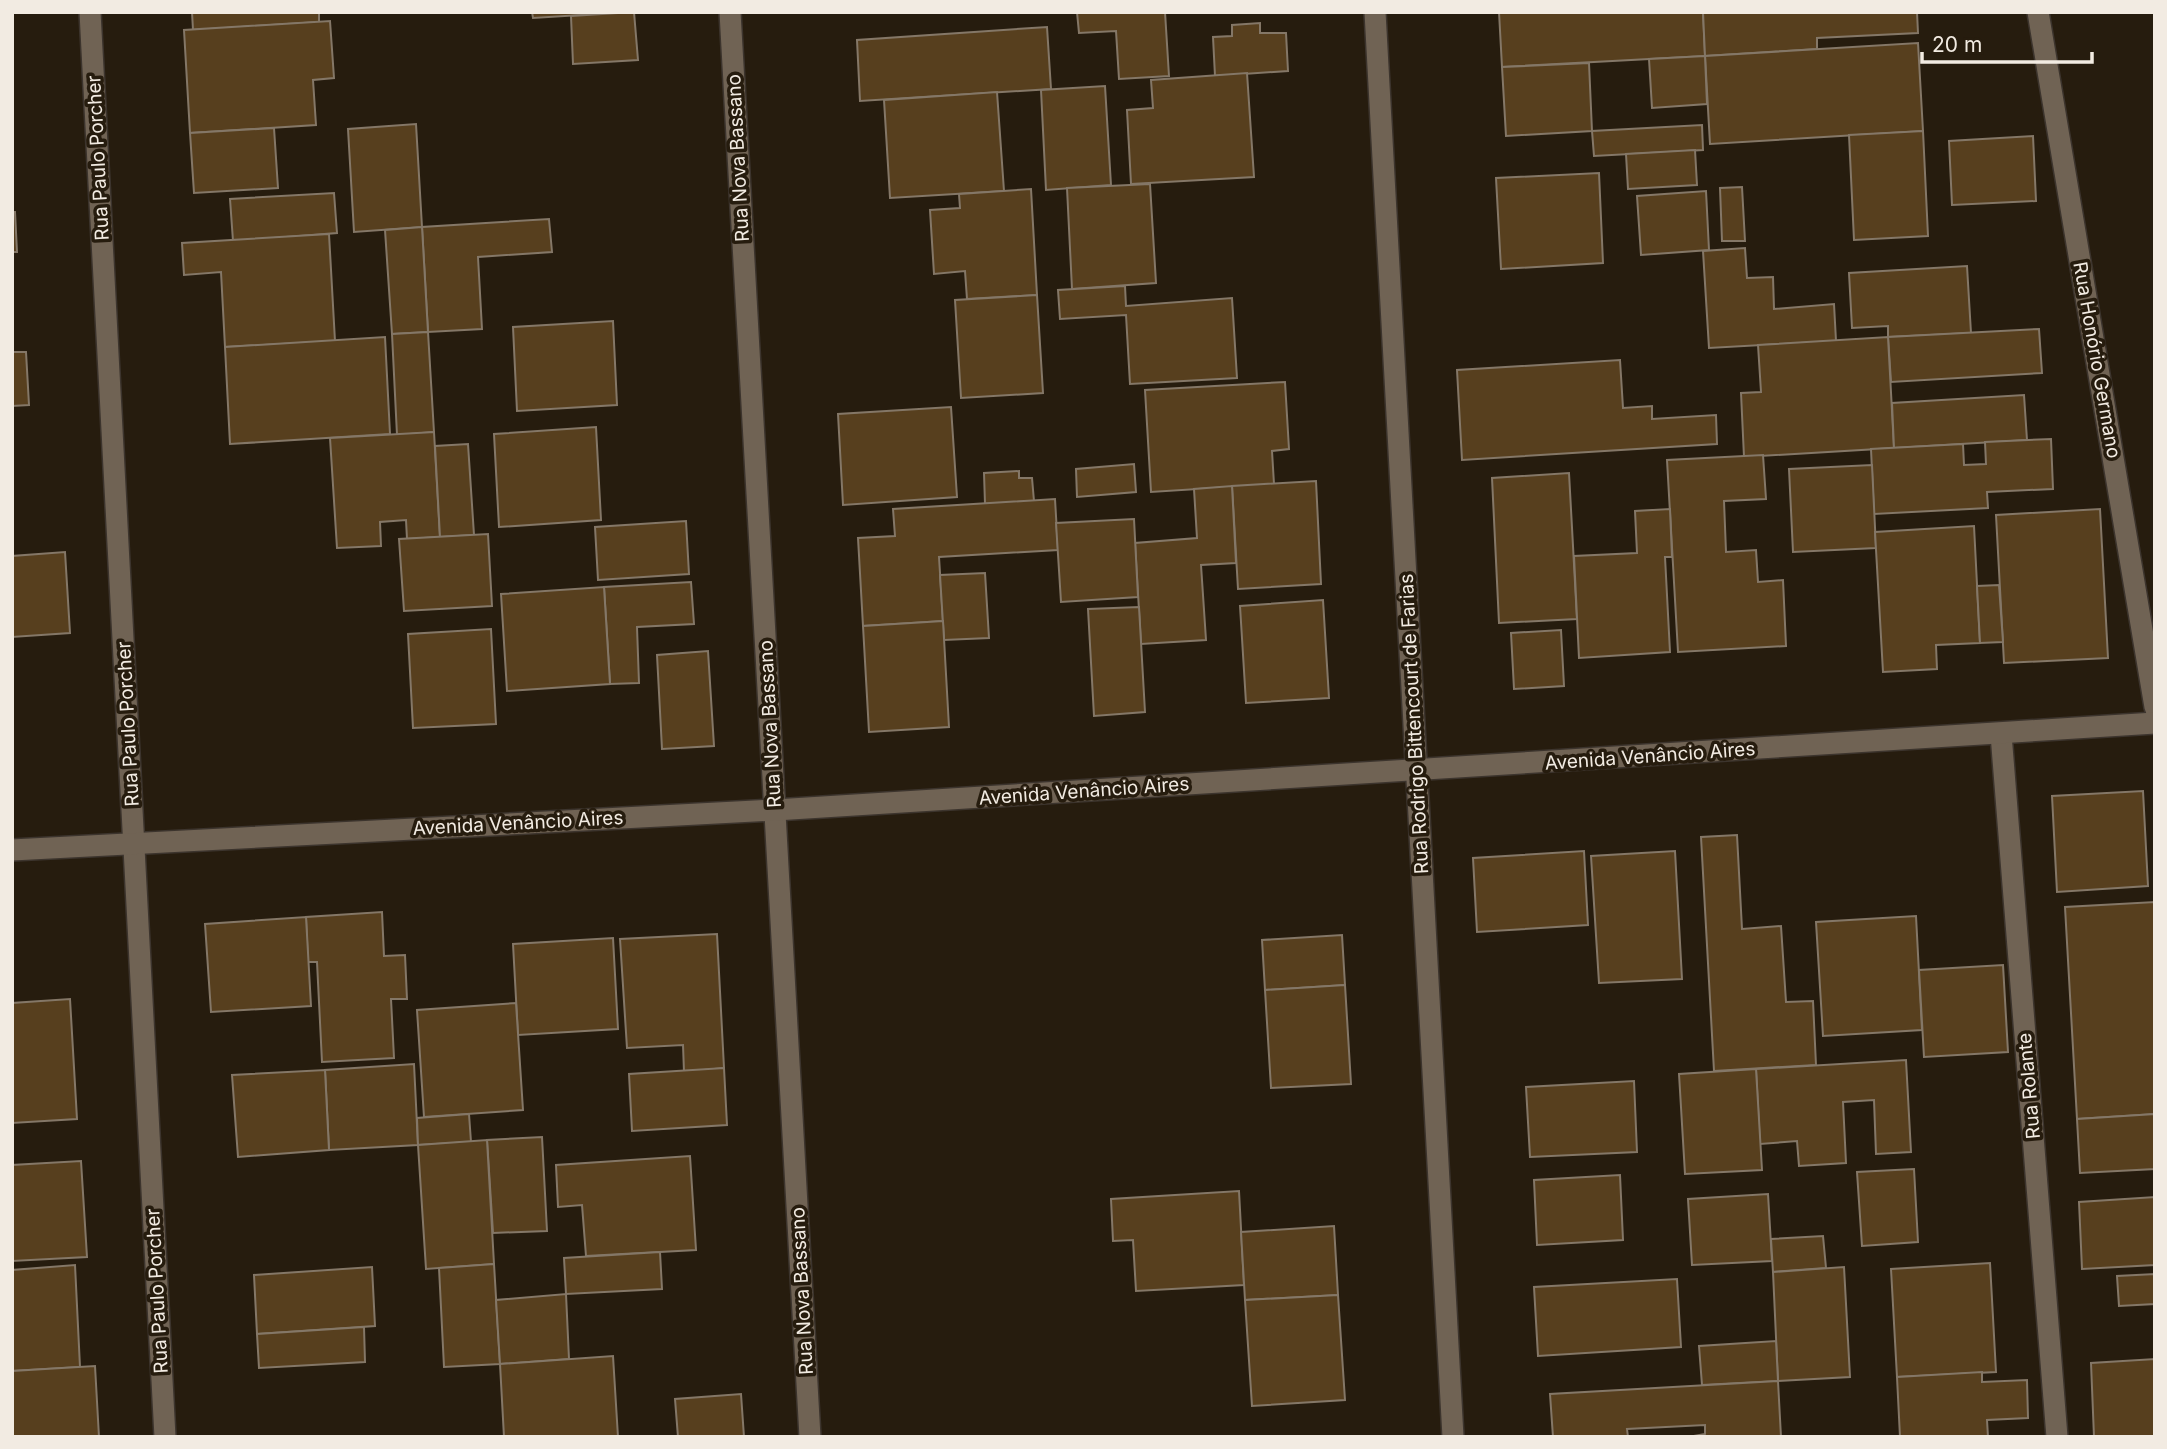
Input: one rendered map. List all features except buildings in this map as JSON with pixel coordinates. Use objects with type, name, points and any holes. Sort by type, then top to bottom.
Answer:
[{"type":"street","name":"Rua Paulo Porcher","points":[[90,12],[165,1437]]},
{"type":"street","name":"Rua Nova Bassano","points":[[730,12],[810,1437]]},
{"type":"street","name":"Rua Rodrigo Bittencourt de Farias","points":[[1375,12],[1453,1437]]},
{"type":"street","name":"Rua Honório Germano","points":[[2038,12],[2155,707]]},
{"type":"street","name":"Avenida Venâncio Aires","points":[[12,850],[775,810],[2155,723]]},
{"type":"street","name":"Rua Rolante","points":[[2001,734],[2057,1437]]}]
